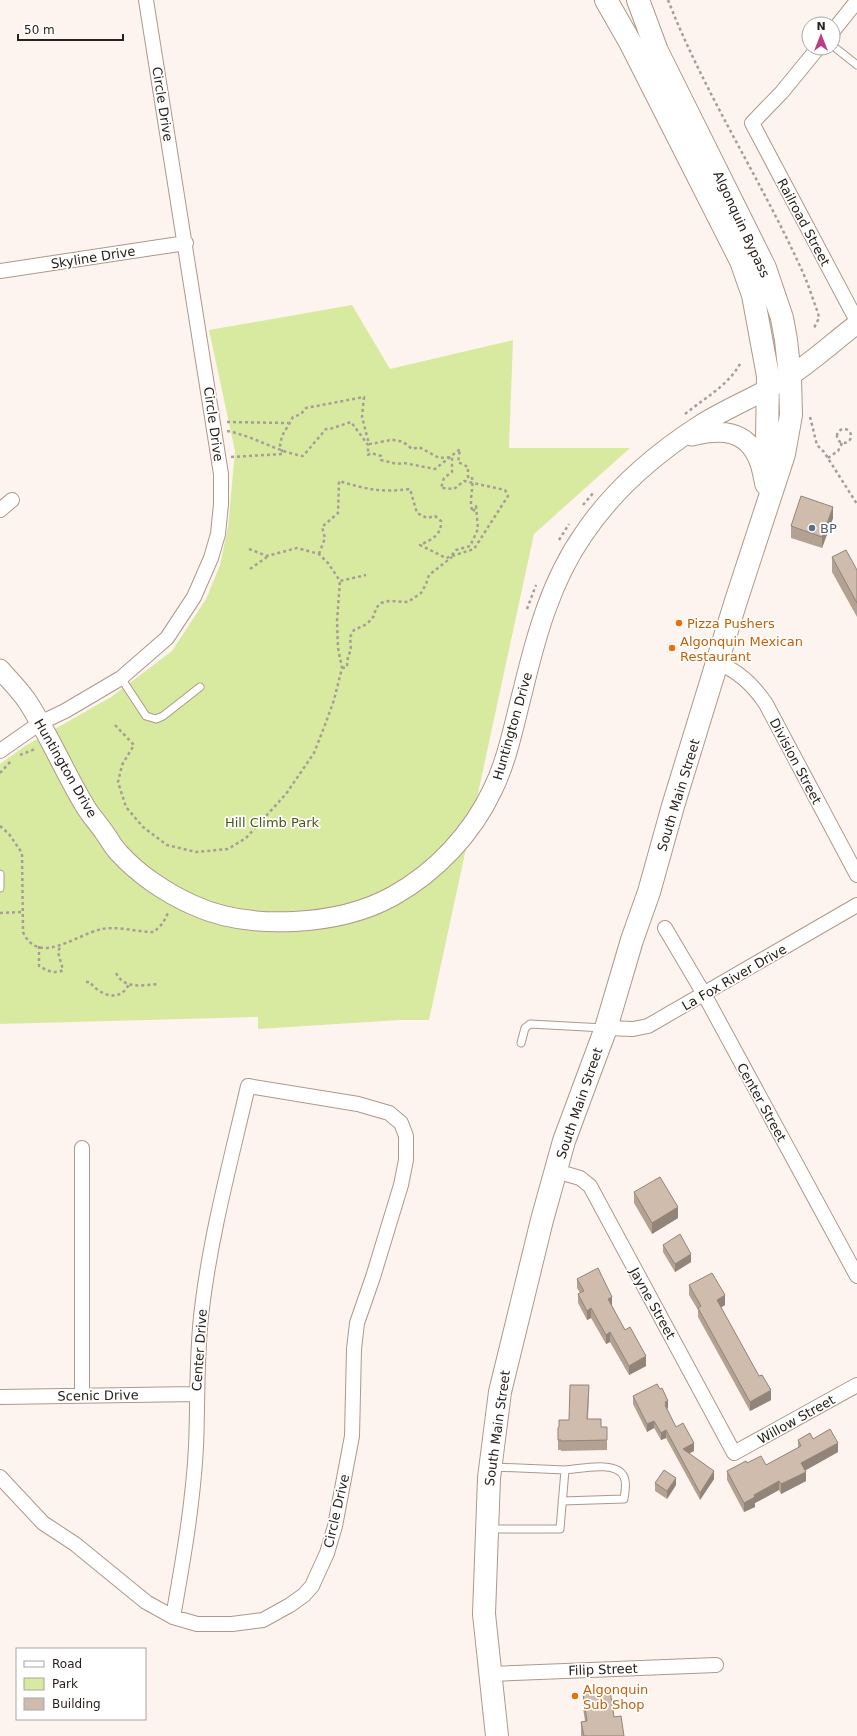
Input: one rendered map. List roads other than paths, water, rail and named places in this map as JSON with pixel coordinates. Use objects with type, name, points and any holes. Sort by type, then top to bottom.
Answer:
[{"type":"main road","name":"Algonquin Bypass","points":[[606,0],[630,42],[741,261],[753,295],[768,376],[767,441],[771,494]]},
{"type":"main road","name":"Algonquin Bypass","points":[[638,0],[658,51],[765,268],[782,318],[790,377],[791,415],[784,454],[771,494]]},
{"type":"main road","name":"South Main Street","points":[[497,1736],[484,1614],[490,1467],[500,1392],[540,1227],[564,1141],[606,1028],[632,940],[649,892],[673,806],[735,604],[771,494]]},
{"type":"street","name":"Circle Drive","points":[[0,751],[40,723],[65,712],[121,678],[167,638],[194,597],[218,534],[221,504],[221,474],[186,243],[146,0]]},
{"type":"street","points":[[841,21],[857,1]]},
{"type":"street","name":"Railroad Street","points":[[811,56],[782,92],[752,123],[857,321]]},
{"type":"street","name":"Skyline Drive","points":[[0,271],[186,243]]},
{"type":"street","points":[[768,390],[790,377],[857,324]]},
{"type":"street","name":"Huntington Drive","points":[[0,669],[28,701],[85,806],[118,852],[156,883],[194,906],[242,918],[289,922],[341,915],[366,908],[392,897],[414,883],[436,866],[453,849],[470,828],[492,793],[505,759],[528,668],[546,609],[558,579],[584,533],[629,479],[659,454],[701,425],[768,390]]},
{"type":"street","points":[[681,439],[711,431],[734,434],[754,450],[771,494]]},
{"type":"street","points":[[0,510],[12,500]]},
{"type":"street","name":"Division Street","points":[[718,663],[728,667],[755,688],[766,704],[857,875]]},
{"type":"street","name":"La Fox River Drive","points":[[606,1028],[644,1028],[857,905]]},
{"type":"street","name":"Center Street","points":[[666,928],[704,994],[857,1276]]},
{"type":"street","name":"Circle Drive","points":[[0,1477],[43,1523],[75,1544],[146,1602],[173,1618],[198,1624],[232,1624],[263,1620],[290,1605],[304,1595],[312,1586],[327,1553],[335,1526],[352,1436],[354,1349],[357,1323],[373,1277],[401,1185],[406,1160],[406,1136],[401,1123],[392,1114],[358,1104],[248,1086]]},
{"type":"street","name":"Center Drive","points":[[173,1618],[185,1548],[196,1447],[196,1394],[202,1308],[218,1213],[248,1086]]},
{"type":"street","points":[[82,1148],[82,1395]]},
{"type":"street","name":"Jayne Street","points":[[556,1171],[580,1178],[590,1186],[734,1453]]},
{"type":"street","name":"Willow Street","points":[[734,1453],[857,1385]]},
{"type":"street","name":"Scenic Drive","points":[[0,1397],[196,1394]]},
{"type":"street","name":"Filip Street","points":[[490,1674],[716,1665]]},
{"type":"lane","points":[[841,52],[857,65]]},
{"type":"lane","points":[[121,678],[146,716],[156,719],[163,716],[200,687]]},
{"type":"lane","points":[[0,874],[0,888]]},
{"type":"lane","points":[[521,1043],[525,1028],[530,1024],[606,1028]]},
{"type":"lane","points":[[490,1467],[565,1470],[607,1466],[618,1469],[624,1477],[626,1488],[624,1499],[562,1501]]},
{"type":"lane","points":[[487,1529],[560,1529],[565,1470]]},
{"type":"place","name":"BP","points":[[812,528]]},
{"type":"place","name":"Pizza Pushers","points":[[679,623]]},
{"type":"place","name":"Algonquin Mexican Restaurant","points":[[672,648]]},
{"type":"place","name":"Algonquin Sub Shop","points":[[575,1696]]},
{"type":"park label","name":"Hill Climb Park","points":[[272,822]]}]
